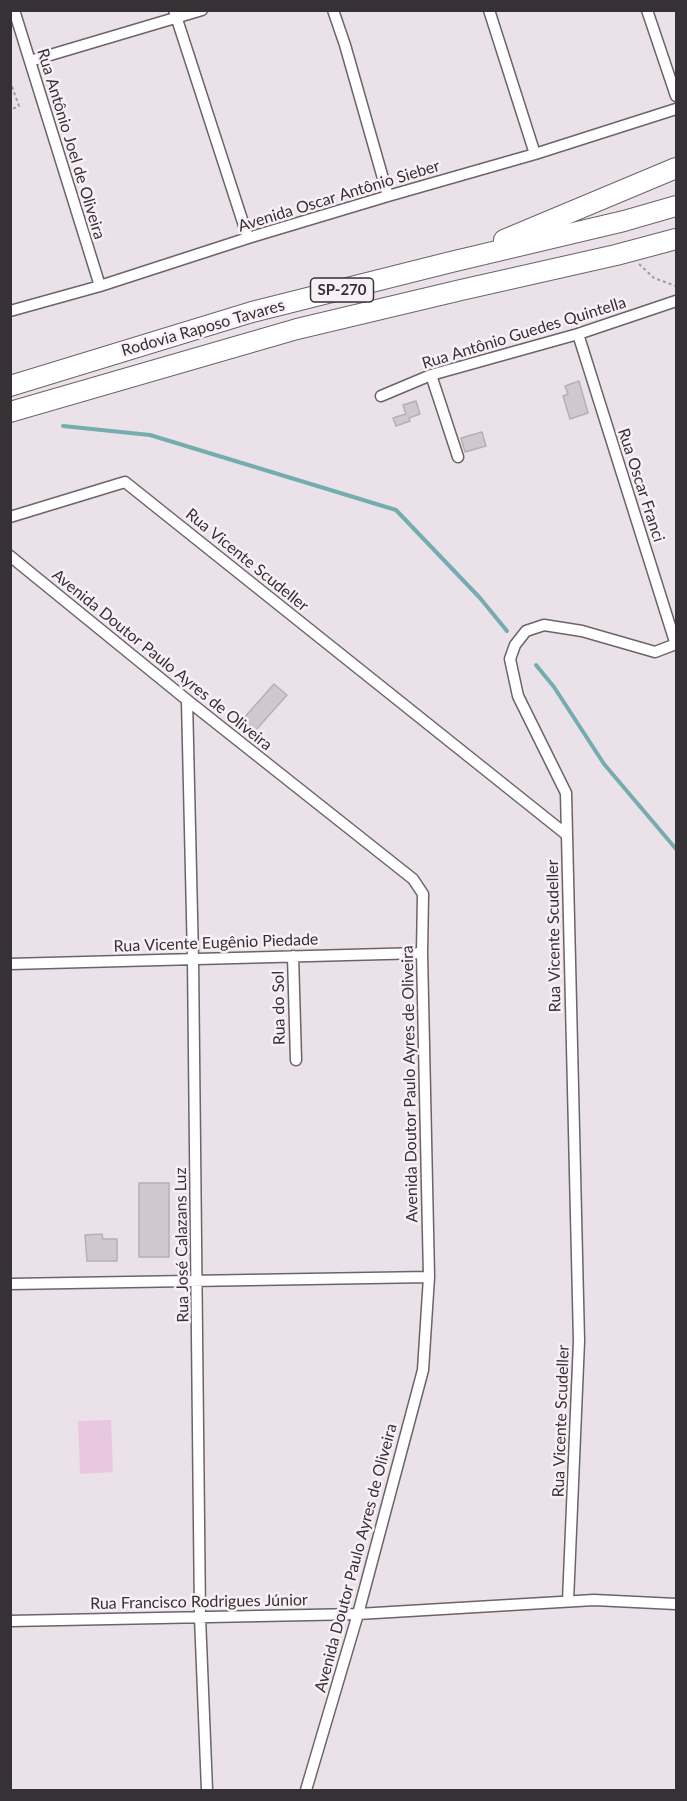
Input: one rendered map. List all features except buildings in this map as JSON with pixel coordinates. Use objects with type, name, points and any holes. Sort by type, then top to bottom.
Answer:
[{"type":"highway","points":[[451,262],[676,168]]},
{"type":"highway","name":"Rodovia Raposo Tavares","points":[[10,386],[252,312],[624,221],[676,206]]},
{"type":"highway","name":"Rodovia Raposo Tavares","points":[[10,412],[297,329],[676,239]]},
{"type":"street","name":"Rua Antônio Joel de Oliveira","points":[[14,10],[100,286]]},
{"type":"street","points":[[30,60],[176,14],[201,10]]},
{"type":"street","points":[[333,10],[388,196]]},
{"type":"street","points":[[489,10],[535,154]]},
{"type":"street","points":[[647,10],[676,96]]},
{"type":"street","points":[[176,14],[248,238]]},
{"type":"street","name":"Avenida Oscar Antônio Sieber","points":[[10,311],[100,286],[248,238],[535,154],[676,109]]},
{"type":"street","name":"Rua Antônio Guedes Quintella","points":[[381,396],[431,375],[578,334],[676,301]]},
{"type":"street","name":"Rua Oscar Franci","points":[[578,334],[676,644]]},
{"type":"street","points":[[431,375],[458,456]]},
{"type":"street","name":"Rua Vicente Scudeller","points":[[10,517],[125,482],[567,835],[579,1341],[568,1601]]},
{"type":"street","name":"Avenida Doutor Paulo Ayres de Oliveira","points":[[10,556],[413,879],[423,894],[422,953],[429,1277],[423,1370],[358,1614],[306,1791]]},
{"type":"street","points":[[567,835],[566,793],[518,696],[510,659],[515,645],[526,631],[544,625],[582,631],[655,652],[676,644]]},
{"type":"street","name":"Rua José Calazans Luz","points":[[187,700],[198,1281],[200,1617],[207,1791]]},
{"type":"street","name":"Rua Vicente Eugênio Piedade","points":[[10,964],[422,953]]},
{"type":"street","name":"Rua do Sol","points":[[293,956],[296,1060]]},
{"type":"street","points":[[10,1284],[429,1277]]},
{"type":"street","name":"Rua Francisco Rodrigues Júnior","points":[[10,1621],[358,1614],[568,1601],[676,1604]]},
{"type":"path","points":[[10,81],[19,106],[10,110]]},
{"type":"path","points":[[632,251],[640,267],[654,278],[676,286]]},
{"type":"shaded area","points":[[111,1420],[113,1472],[80,1474],[78,1421]]},
{"type":"waterway","points":[[63,426],[150,435],[396,510],[480,598],[507,631]]},
{"type":"waterway","points":[[536,665],[554,687],[604,764],[676,849]]}]
